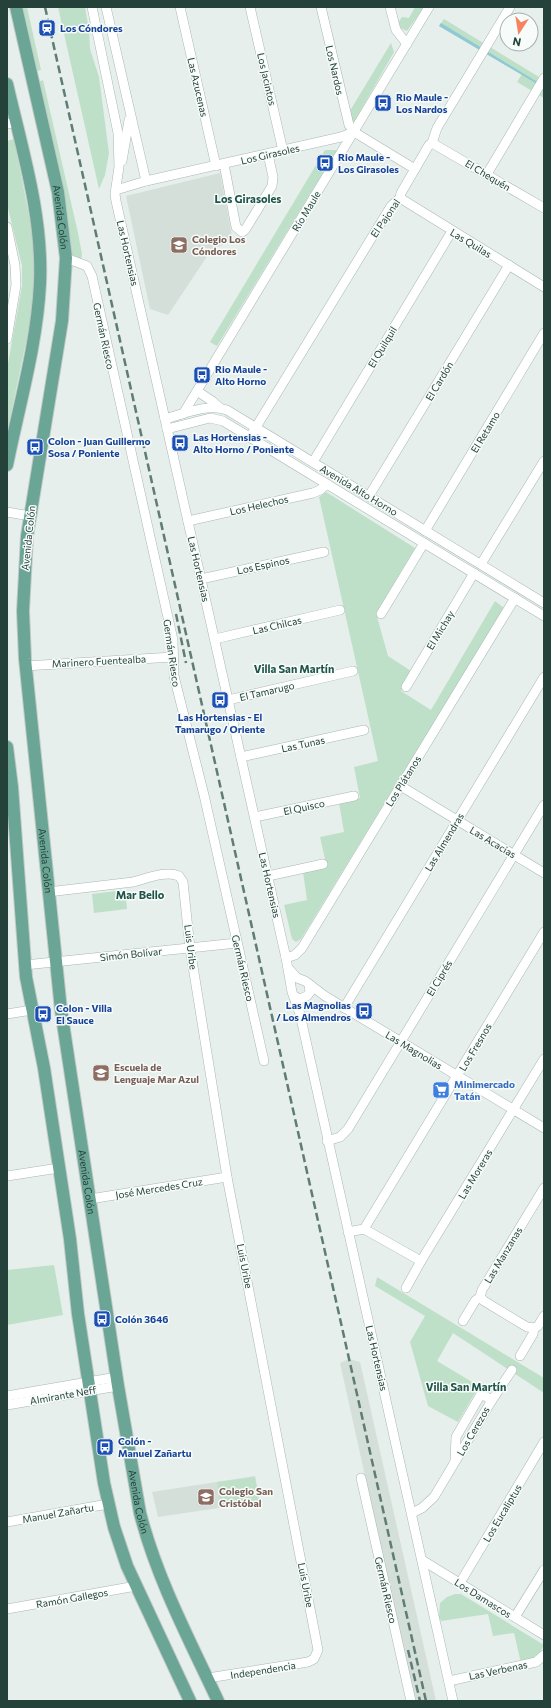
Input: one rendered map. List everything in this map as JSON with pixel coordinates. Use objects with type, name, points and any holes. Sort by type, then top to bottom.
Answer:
[{"type":"main road","name":"Avenida Colón","points":[[16,7],[58,192],[66,258],[61,333],[30,516],[24,583],[25,666],[55,962],[136,1493],[149,1545],[164,1587],[218,1701]]},
{"type":"main road","points":[[7,84],[11,123],[36,218],[40,283],[36,326],[7,465]]},
{"type":"main road","points":[[7,747],[12,787],[25,965],[32,1010],[44,1068],[70,1239],[89,1386],[108,1504],[120,1546],[136,1586],[190,1701]]},
{"type":"street","name":"Las Hortensias","points":[[92,7],[116,124],[119,168]]},
{"type":"street","name":"Las Hortensias","points":[[106,7],[129,114],[146,181]]},
{"type":"street","name":"Las Azucenas","points":[[180,7],[236,227],[240,231],[245,230],[272,186],[273,177],[268,154]]},
{"type":"street","name":"Los Jacintos","points":[[250,7],[283,150]]},
{"type":"street","name":"Los Nardos","points":[[321,7],[347,120],[354,132]]},
{"type":"street","points":[[390,7],[396,30],[407,44]]},
{"type":"street","name":"Río Maule","points":[[183,414],[429,7]]},
{"type":"street","name":"El Pajonal","points":[[250,437],[391,206],[400,198],[401,193],[432,142],[437,128],[510,7]]},
{"type":"street","points":[[487,174],[544,78]]},
{"type":"street","name":"Las Hortensias","points":[[129,114],[125,150],[119,168],[116,201],[292,986]]},
{"type":"street","name":"Los Girasoles","points":[[116,190],[146,181],[341,137],[354,132]]},
{"type":"street","points":[[354,132],[415,169]]},
{"type":"street","name":"El Chequén","points":[[432,142],[544,207]]},
{"type":"street","name":"Las Quilas","points":[[400,198],[544,287]]},
{"type":"street","points":[[7,227],[16,276],[15,294],[8,325],[7,340]]},
{"type":"street","name":"El Quilquil","points":[[312,462],[452,231]]},
{"type":"street","name":"Germán Riesco","points":[[66,258],[87,266],[92,276],[172,640],[174,676],[204,795],[264,1061]]},
{"type":"street","name":"El Cardón","points":[[369,496],[509,265]]},
{"type":"street","name":"El Retamo","points":[[426,531],[544,333]]},
{"type":"street","name":"Avenida Alto Horno","points":[[197,391],[220,408],[230,412],[481,564],[543,599]]},
{"type":"street","points":[[165,419],[205,408],[220,408]]},
{"type":"street","name":"Avenida Alto Horno","points":[[167,429],[210,418],[217,418],[544,616]]},
{"type":"street","points":[[481,564],[544,461]]},
{"type":"street","name":"Los Helechos","points":[[188,521],[313,493],[320,490],[327,484]]},
{"type":"street","points":[[7,512],[30,516]]},
{"type":"street","points":[[380,614],[424,543]]},
{"type":"street","name":"Los Espinos","points":[[201,579],[324,552]]},
{"type":"street","name":"El Michay","points":[[406,687],[474,573]]},
{"type":"street","name":"Los Plátanos","points":[[286,958],[295,955],[302,948],[515,598]]},
{"type":"street","points":[[535,610],[543,599]]},
{"type":"street","name":"Las Chilcas","points":[[215,639],[340,610]]},
{"type":"street","name":"Marinero Fuentealba","points":[[25,666],[173,657]]},
{"type":"street","name":"El Tamarugo","points":[[228,700],[353,672]]},
{"type":"street","name":"Las Almendras","points":[[344,1008],[544,677]]},
{"type":"street","name":"Las Tunas","points":[[241,757],[364,730]]},
{"type":"street","name":"Las Acacias","points":[[400,788],[544,872]]},
{"type":"street","name":"El Quisco","points":[[254,817],[354,796]]},
{"type":"street","name":"El Ciprés","points":[[327,1141],[340,1138],[346,1132],[544,805]]},
{"type":"street","points":[[268,876],[323,864]]},
{"type":"street","name":"Luis Uribe","points":[[48,892],[133,882],[145,878],[172,874],[179,876],[183,882],[190,948],[227,1177],[318,1644],[316,1657]]},
{"type":"street","name":"Los Fresnos","points":[[364,1229],[544,932]]},
{"type":"street","name":"Simón Bolívar","points":[[25,965],[237,943]]},
{"type":"street","points":[[289,969],[305,982],[310,992],[306,997]]},
{"type":"street","points":[[305,982],[296,981],[292,986],[294,996],[300,999],[306,997],[325,996]]},
{"type":"street","name":"Las Magnolias","points":[[305,982],[344,1008],[544,1128]]},
{"type":"street","name":"Las Hortensias","points":[[294,996],[300,1014],[327,1141],[412,1513],[453,1701]]},
{"type":"street","name":"Las Hortensias","points":[[300,1014],[306,997]]},
{"type":"street","points":[[7,1014],[32,1010]]},
{"type":"street","name":"Las Moreras","points":[[406,1288],[544,1059]]},
{"type":"street","points":[[7,1176],[59,1168]]},
{"type":"street","name":"José Mercedes Cruz","points":[[90,1199],[227,1177]]},
{"type":"street","name":"Las Manzanas","points":[[463,1321],[480,1297],[482,1290],[544,1188]]},
{"type":"street","points":[[348,1232],[364,1229],[421,1261]]},
{"type":"street","points":[[480,1297],[484,1301],[528,1327],[534,1328]]},
{"type":"street","points":[[520,1356],[532,1337],[534,1328],[538,1326],[544,1316]]},
{"type":"street","name":"Los Cerezos","points":[[412,1513],[431,1501],[492,1400],[512,1370]]},
{"type":"street","name":"Almirante Neff","points":[[7,1396],[118,1381]]},
{"type":"street","name":"Almirante Neff","points":[[7,1405],[89,1386]]},
{"type":"street","name":"Los Eucaliptus","points":[[460,1583],[544,1442]]},
{"type":"street","name":"Germán Riesco","points":[[361,1478],[411,1701]]},
{"type":"street","name":"Manuel Zañartu","points":[[7,1522],[108,1504]]},
{"type":"street","name":"Los Damascos","points":[[422,1560],[544,1635]]},
{"type":"street","points":[[515,1617],[544,1570]]},
{"type":"street","name":"Ramón Gallegos","points":[[7,1609],[136,1586]]},
{"type":"street","name":"Las Verbenas","points":[[449,1681],[536,1662],[544,1655]]},
{"type":"street","name":"Independencia","points":[[208,1678],[303,1663],[311,1661],[316,1657]]},
{"type":"shaded area","name":"Colegio Los Cóndores","points":[[220,173],[233,241],[212,249],[168,315],[150,309],[126,196]]},
{"type":"shaded area","points":[[349,1359],[360,1362],[436,1701],[415,1701],[340,1363]]},
{"type":"shaded area","name":"Colegio San Cristóbal","points":[[255,1476],[260,1502],[158,1517],[152,1492]]},
{"type":"green space","points":[[22,7],[27,7],[41,70],[37,71]]},
{"type":"green space","points":[[58,7],[85,7],[89,30],[90,49],[99,77],[109,153],[105,175],[99,189]]},
{"type":"green space","points":[[415,7],[424,7],[407,31],[401,28],[398,23],[402,17],[409,18]]},
{"type":"green space","points":[[444,19],[544,80],[544,98],[517,82],[522,74],[439,26]]},
{"type":"green space","points":[[391,43],[394,52],[354,122],[349,120],[348,114]]},
{"type":"green space","points":[[43,80],[78,233],[82,254],[81,260],[70,255],[38,82]]},
{"type":"green space","points":[[14,139],[33,236],[36,287],[7,433],[7,369],[22,286],[22,266],[7,204],[7,141]]},
{"type":"green space","points":[[325,150],[337,150],[217,346],[210,342]]},
{"type":"green space","points":[[326,492],[415,548],[376,613],[388,656],[411,671],[401,691],[431,710],[495,601],[504,608],[301,939],[296,942],[292,939],[284,905],[307,900],[303,872],[327,868],[320,837],[344,832],[339,803],[360,798],[354,767],[378,761],[319,497]]},
{"type":"green space","points":[[125,890],[127,909],[94,913],[92,894]]},
{"type":"green space","points":[[54,1265],[63,1315],[7,1325],[7,1270]]},
{"type":"green space","points":[[377,1277],[544,1378],[544,1393],[453,1333],[437,1361],[479,1386],[458,1422],[428,1406],[410,1342],[425,1316],[375,1286]]},
{"type":"green space","points":[[255,1477],[259,1502],[220,1507],[217,1482]]},
{"type":"green space","points":[[455,1594],[461,1594],[544,1645],[537,1658],[521,1663],[514,1633],[493,1636],[488,1614],[441,1621],[439,1617],[440,1603],[447,1597]]},
{"type":"water","points":[[441,23],[544,86],[544,88],[439,26]]},
{"type":"railway","points":[[45,7],[426,1701]]},
{"type":"railway","points":[[176,614],[186,663]]},
{"type":"railway","points":[[408,1650],[420,1701]]},
{"type":"place","name":"Los Cóndores","points":[[47,28]]},
{"type":"place","name":"Rio Maule - Los Nardos","points":[[383,103]]},
{"type":"place","name":"Rio Maule - Los Girasoles","points":[[325,163]]},
{"type":"place","name":"Colegio Los Cóndores","points":[[179,245]]},
{"type":"place","name":"Rio Maule - Alto Horno","points":[[202,375]]},
{"type":"place","name":"Las Hortensias - Alto Horno / Poniente","points":[[180,443]]},
{"type":"place","name":"Colon - Juan Guillermo Sosa / Poniente","points":[[35,447]]},
{"type":"place","name":"Las Hortensias - El Tamarugo / Oriente","points":[[220,700]]},
{"type":"place","name":"Las Magnolias / Los Almendros","points":[[364,1011]]},
{"type":"place","name":"Colon - Villa El Sauce","points":[[43,1014]]},
{"type":"place","name":"Escuela de Lenguaje Mar Azul","points":[[101,1073]]},
{"type":"place","name":"Minimercado Tatán","points":[[441,1090]]},
{"type":"place","name":"Colón 3646","points":[[102,1319]]},
{"type":"place","name":"Colón - Manuel Zañartu","points":[[105,1447]]},
{"type":"place","name":"Colegio San Cristóbal","points":[[206,1497]]},
{"type":"district","name":"Los Girasoles","points":[[248,199]]},
{"type":"district","name":"Villa San Martín","points":[[294,669]]},
{"type":"district","name":"Mar Bello","points":[[140,895]]},
{"type":"district","name":"Villa San Martín","points":[[466,1387]]}]
